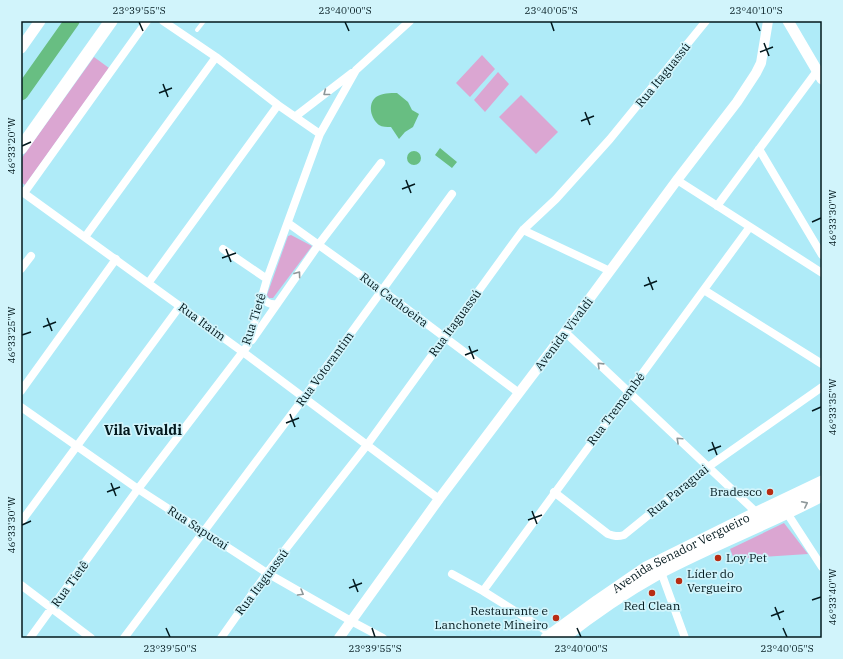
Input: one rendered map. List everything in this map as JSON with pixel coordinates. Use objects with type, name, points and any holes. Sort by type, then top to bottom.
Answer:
[{"type":"main road","points":[[21,48],[40,21]]},
{"type":"main road","points":[[21,134],[101,21]]},
{"type":"main road","points":[[21,148],[111,21]]},
{"type":"main road","points":[[788,21],[820,75]]},
{"type":"main road","name":"Avenida Senador Vergueiro","points":[[555,637],[578,625],[635,587],[662,566],[757,513],[822,482]]},
{"type":"main road","name":"Avenida Senador Vergueiro","points":[[662,566],[743,533],[822,495]]},
{"type":"main road","points":[[787,513],[788,499]]},
{"type":"main road","points":[[743,533],[751,524],[757,513]]},
{"type":"street","points":[[22,192],[147,21]]},
{"type":"street","points":[[163,21],[216,57],[278,105],[320,134]]},
{"type":"street","name":"Rua Tietê","points":[[30,638],[138,489],[245,348],[267,279],[320,134],[356,70],[410,21]]},
{"type":"street","name":"Rua Itaguassú","points":[[221,638],[268,573],[367,445],[523,230],[556,199],[610,139],[706,21]]},
{"type":"street","name":"Avenida Vivaldi","points":[[339,638],[439,499],[737,102],[756,73],[762,58],[768,21]]},
{"type":"street","points":[[85,237],[216,57]]},
{"type":"street","points":[[296,116],[356,70]]},
{"type":"street","points":[[717,206],[760,149],[820,75]]},
{"type":"street","points":[[148,282],[278,105]]},
{"type":"street","points":[[760,149],[822,255]]},
{"type":"street","points":[[245,348],[319,244],[381,163]]},
{"type":"street","points":[[677,180],[749,228],[822,273]]},
{"type":"street","name":"Rua Itaim","points":[[22,192],[180,306],[245,348],[303,399],[439,499]]},
{"type":"street","name":"Rua Votorantim","points":[[124,638],[383,291],[452,194]]},
{"type":"street","name":"Rua Cachoeira","points":[[288,223],[383,291],[519,393]]},
{"type":"street","name":"Rua Tremembé","points":[[483,591],[554,492],[749,228]]},
{"type":"street","points":[[523,230],[610,271]]},
{"type":"street","points":[[223,249],[267,279]]},
{"type":"street","points":[[21,269],[31,256]]},
{"type":"street","points":[[21,392],[116,259]]},
{"type":"street","points":[[704,290],[822,364]]},
{"type":"street","points":[[261,297],[266,303],[277,304]]},
{"type":"street","points":[[21,522],[180,306]]},
{"type":"street","points":[[565,332],[757,513]]},
{"type":"street","name":"Rua Paraguai","points":[[554,492],[608,534],[619,536],[627,532],[708,467],[822,387]]},
{"type":"street","name":"Rua Sapucai","points":[[21,407],[138,489],[268,573],[383,638]]},
{"type":"street","points":[[787,513],[822,568]]},
{"type":"street","points":[[662,566],[685,638]]},
{"type":"street","points":[[452,574],[483,591],[555,637]]},
{"type":"street","points":[[21,585],[91,638]]},
{"type":"lane","points":[[197,30],[204,21]]},
{"type":"shaded area","points":[[482,55],[495,69],[470,97],[456,83]]},
{"type":"shaded area","points":[[94,57],[109,68],[25,185],[21,182],[21,159]]},
{"type":"shaded area","points":[[498,72],[509,84],[485,112],[474,100]]},
{"type":"shaded area","points":[[397,93],[408,102],[412,110],[419,114],[413,127],[405,132],[399,139],[391,127],[379,125],[376,122],[371,111],[373,100],[376,97]]},
{"type":"shaded area","points":[[521,95],[558,132],[536,154],[499,117]]},
{"type":"shaded area","points":[[440,148],[457,162],[452,168],[435,155]]},
{"type":"shaded area","points":[[414,151],[419,153],[421,158],[419,163],[414,165],[409,163],[407,158],[409,153]]},
{"type":"shaded area","points":[[291,235],[312,246],[273,298],[269,298],[267,295],[288,236]]},
{"type":"shaded area","points":[[784,523],[808,554],[734,559],[730,549]]},
{"type":"waterway","points":[[21,93],[72,21]]},
{"type":"place","name":"Bradesco","points":[[770,492]]},
{"type":"place","name":"Loy Pet","points":[[718,558]]},
{"type":"place","name":"Líder do Vergueiro","points":[[679,581]]},
{"type":"place","name":"Red Clean","points":[[652,593]]},
{"type":"place","name":"Restaurante e Lanchonete Mineiro","points":[[556,618]]},
{"type":"district","name":"Vila Vivaldi","points":[[143,430]]}]
